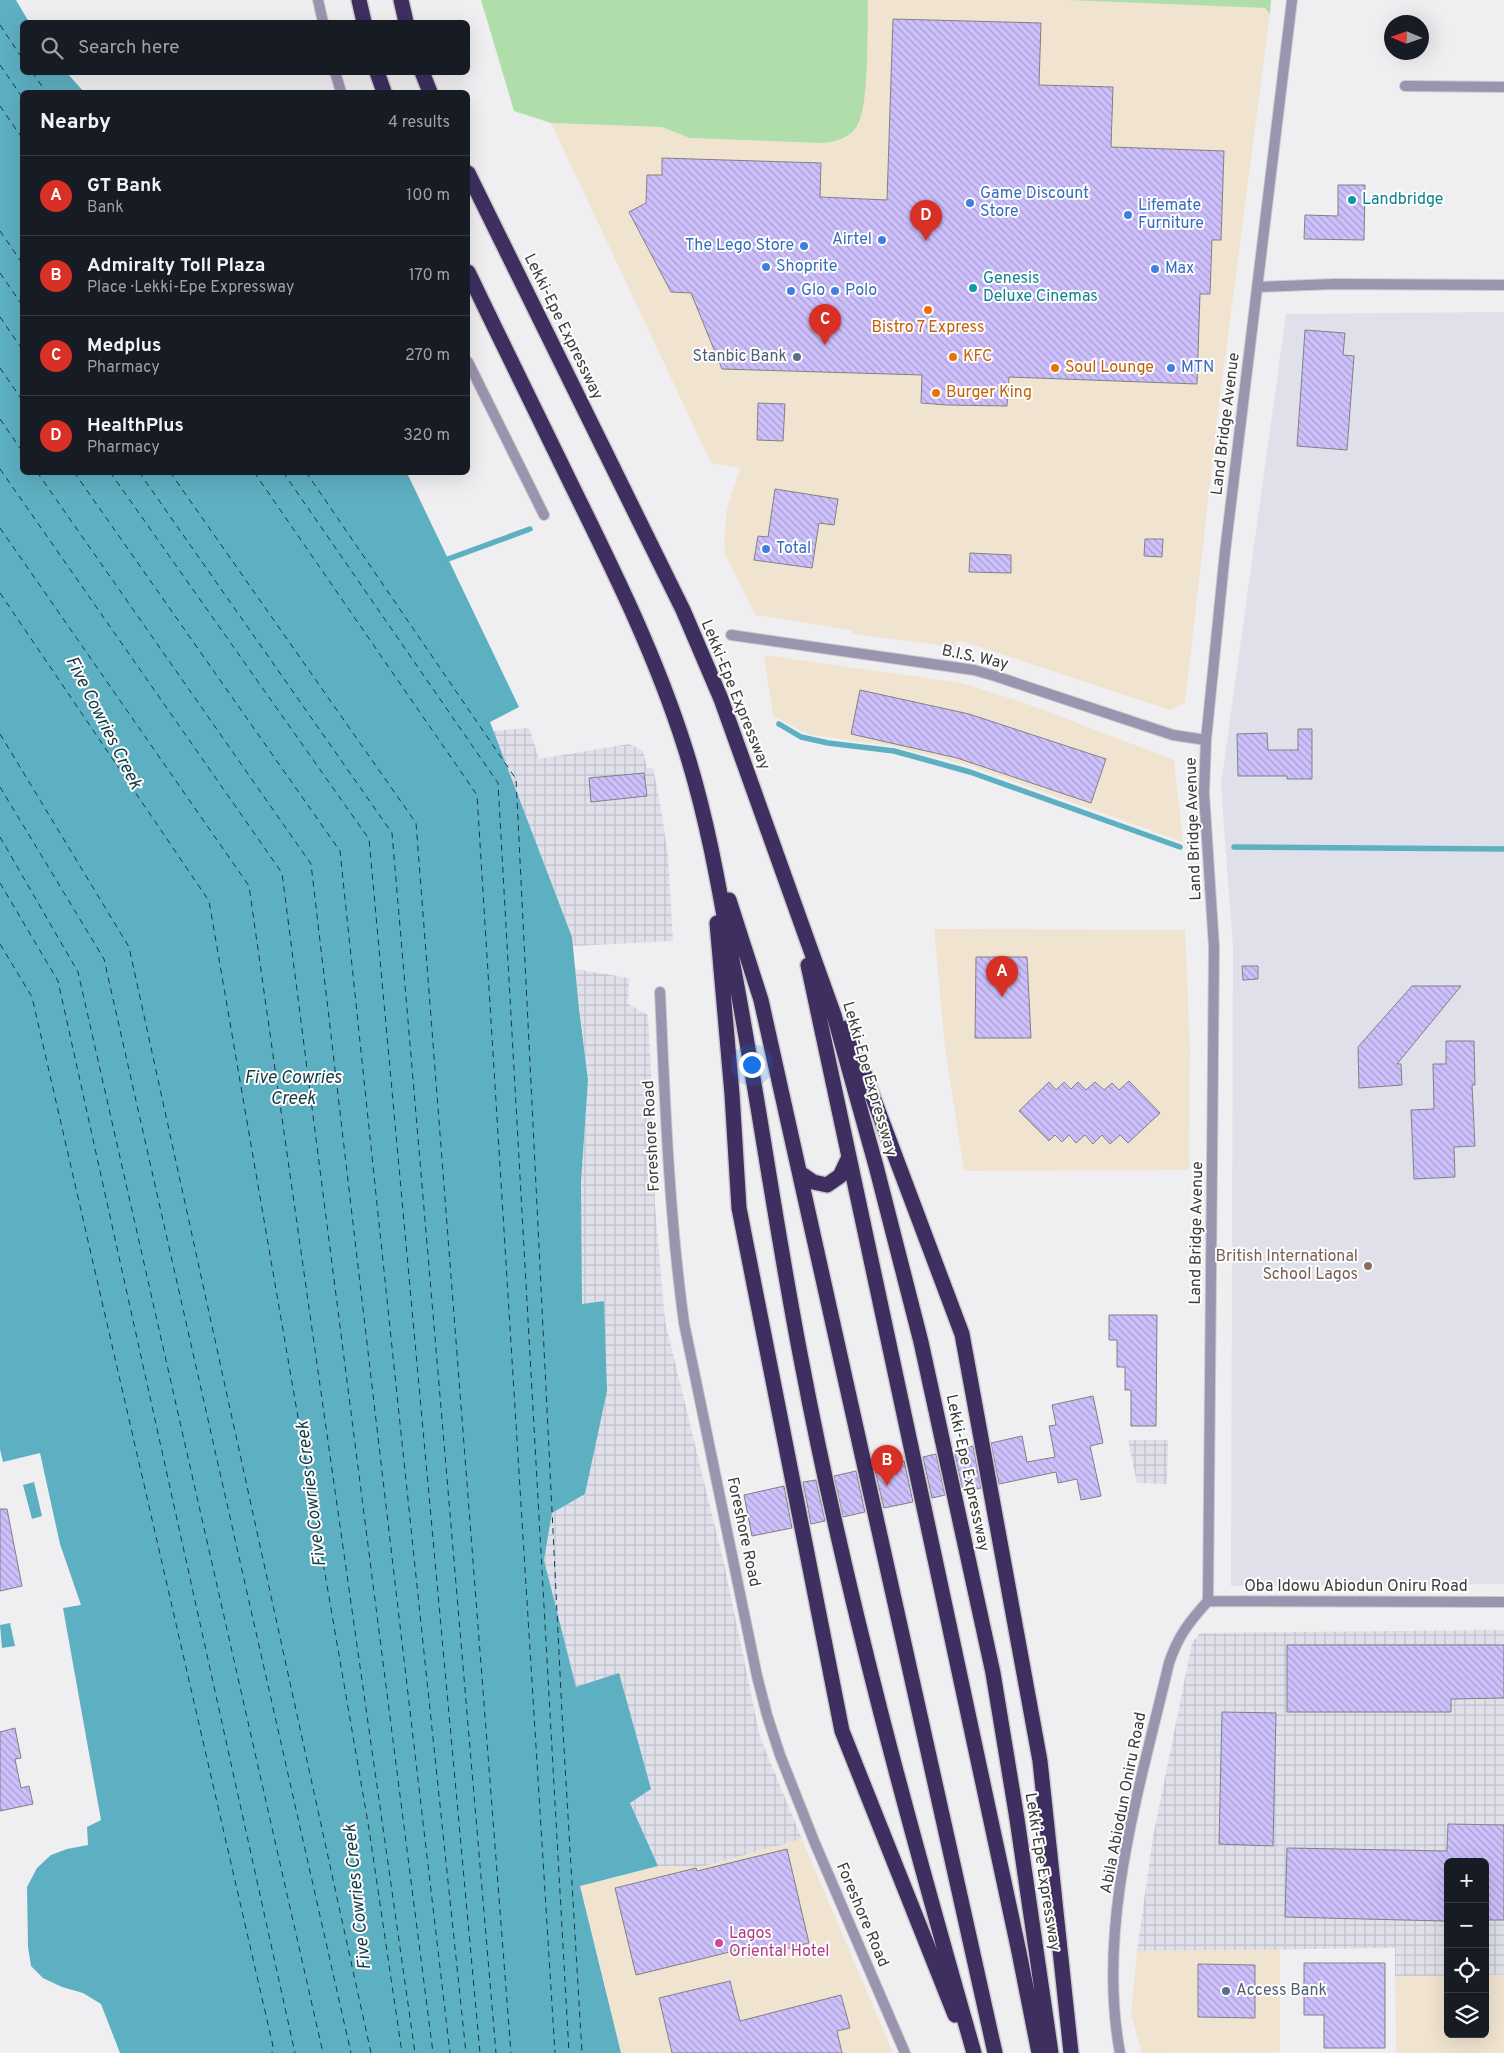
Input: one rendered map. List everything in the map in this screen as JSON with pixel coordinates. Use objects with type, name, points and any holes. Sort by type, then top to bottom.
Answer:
[{"type":"highway","points":[[359,0],[364,20]]},
{"type":"highway","points":[[401,0],[406,20]]},
{"type":"highway","points":[[379,75],[383,90]]},
{"type":"highway","points":[[423,75],[429,90]]},
{"type":"highway","name":"Lekki-Epe Expressway","points":[[470,177],[682,610],[721,699],[834,1015],[876,1166],[927,1371],[993,1673],[1017,1819],[1050,2053]]},
{"type":"highway","points":[[470,276],[614,572],[651,655],[687,754],[709,837],[761,1000],[995,2053]]},
{"type":"highway","points":[[709,837],[732,1094],[739,1208],[842,1731],[969,2053]]},
{"type":"highway","points":[[709,837],[747,1036],[802,1363],[828,1490],[885,1729],[974,2053]]},
{"type":"highway","points":[[794,900],[1039,2053]]},
{"type":"highway","points":[[794,900],[814,942],[962,1334],[1040,1762],[1071,2053]]},
{"type":"highway","points":[[800,1173],[812,1182],[827,1184],[840,1176],[849,1157]]},
{"type":"street","points":[[318,0],[323,20]]},
{"type":"street","name":"Land Bridge Avenue","points":[[1208,1602],[1214,947],[1204,793],[1206,740],[1225,552],[1292,0]]},
{"type":"street","points":[[336,75],[340,90]]},
{"type":"street","points":[[1406,86],[1504,84]]},
{"type":"street","points":[[1257,287],[1335,284],[1504,285]]},
{"type":"street","points":[[470,366],[544,515]]},
{"type":"street","name":"B.I.S. Way","points":[[732,635],[974,670],[1173,735],[1206,740]]},
{"type":"street","name":"Foreshore Road","points":[[660,992],[669,1183],[684,1323],[757,1676],[780,1755],[814,1841],[905,2053]]},
{"type":"street","name":"Oba Idowu Abiodun Oniru Road","points":[[1208,1602],[1504,1602]]},
{"type":"street","name":"Abila Abiodun Oniru Road","points":[[1120,2053],[1115,2012],[1114,1956],[1126,1848],[1169,1663],[1176,1641],[1187,1625],[1208,1602]]},
{"type":"shaded area","points":[[868,0],[1067,0],[1265,8],[1270,14],[1220,397],[1185,703],[1170,710],[965,642],[956,641],[956,647],[946,646],[853,634],[851,630],[755,615],[726,556],[724,545],[727,508],[740,468],[711,463],[551,123],[662,127],[691,138],[820,143],[864,100]]},
{"type":"shaded area","name":"British International School Lagos","points":[[1504,312],[1504,1584],[1231,1586],[1233,948],[1221,785],[1286,314]]},
{"type":"shaded area","points":[[764,655],[962,683],[1025,703],[1174,760],[1183,842],[971,766],[891,746],[808,734],[773,716]]},
{"type":"shaded area","points":[[529,728],[539,759],[629,744],[643,751],[647,768],[653,768],[661,809],[668,856],[673,941],[573,946],[572,937],[493,731]]},
{"type":"shaded area","points":[[934,929],[1185,930],[1190,1048],[1189,1170],[964,1171],[945,1048]]},
{"type":"shaded area","points":[[575,969],[629,978],[628,1004],[648,1015],[654,1131],[655,1206],[665,1321],[725,1568],[760,1737],[802,1839],[701,1867],[658,1866],[630,1803],[618,1674],[576,1688],[544,1560],[552,1513],[585,1494],[603,1301],[582,1305],[581,1182],[588,1080]]},
{"type":"shaded area","points":[[1128,1440],[1168,1440],[1167,1484],[1137,1483]]},
{"type":"shaded area","points":[[1504,1630],[1504,1975],[1489,1975],[1489,1858],[1444,1858],[1444,1976],[1395,1976],[1395,1948],[1137,1951],[1153,1837],[1192,1643],[1200,1633]]},
{"type":"shaded area","name":"Lagos Oriental Hotel","points":[[802,1839],[893,2053],[621,2053],[580,1885],[658,1866],[701,1867]]},
{"type":"shaded area","points":[[1280,1949],[1280,2052],[1142,2053],[1131,2015],[1137,1951]]},
{"type":"shaded area","points":[[1489,1975],[1504,1975],[1504,2053],[1396,2053],[1395,1976],[1444,1976],[1444,2038],[1489,2038]]},
{"type":"green space","points":[[481,0],[868,0],[866,84],[861,116],[857,126],[846,137],[836,141],[821,143],[690,138],[662,127],[551,123],[514,111]]},
{"type":"green space","points":[[1067,0],[1271,0],[1270,14],[1265,8]]},
{"type":"water","name":"Five Cowries Creek","points":[[0,0],[16,0],[28,20],[20,20],[20,75],[69,75],[82,90],[20,90],[20,475],[408,475],[519,707],[490,722],[572,937],[588,1080],[581,1182],[582,1304],[604,1301],[607,1391],[585,1494],[552,1513],[544,1560],[576,1687],[619,1673],[651,1789],[630,1803],[658,1866],[580,1886],[621,2053],[120,2053],[101,2004],[83,1993],[62,1987],[43,1978],[31,1966],[28,1947],[27,1887],[37,1868],[51,1855],[67,1849],[88,1845],[87,1827],[101,1820],[63,1608],[81,1605],[60,1544],[40,1453],[3,1462],[0,1449]]},
{"type":"water","points":[[34,1482],[42,1516],[32,1519],[23,1485]]},
{"type":"water","points":[[10,1623],[15,1646],[2,1648],[0,1625]]},
{"type":"building","points":[[893,19],[1041,23],[1039,85],[1113,87],[1111,147],[1224,151],[1221,240],[1212,240],[1210,294],[1200,294],[1197,384],[1009,377],[1007,406],[947,405],[921,403],[922,375],[722,369],[691,293],[671,292],[629,212],[646,203],[647,175],[662,175],[662,158],[821,163],[820,197],[887,200]]},
{"type":"building","name":"Landbridge","points":[[1338,185],[1365,185],[1364,240],[1304,239],[1305,215],[1338,216]]},
{"type":"building","points":[[1305,330],[1345,333],[1343,355],[1354,356],[1347,450],[1297,446]]},
{"type":"building","points":[[758,403],[785,404],[783,441],[757,440]]},
{"type":"building","points":[[775,489],[838,499],[834,525],[819,523],[812,568],[754,560],[758,536],[768,537]]},
{"type":"building","points":[[1145,539],[1163,539],[1162,557],[1144,556]]},
{"type":"building","points":[[970,553],[1011,555],[1011,573],[969,572]]},
{"type":"building","points":[[860,690],[969,714],[1106,759],[1091,803],[957,758],[851,734]]},
{"type":"building","points":[[1298,729],[1312,729],[1312,779],[1287,779],[1287,776],[1238,776],[1237,734],[1267,733],[1268,750],[1298,750]]},
{"type":"building","points":[[644,773],[647,796],[591,802],[589,778]]},
{"type":"building","points":[[976,957],[1027,957],[1031,1038],[975,1038]]},
{"type":"building","points":[[1242,966],[1258,966],[1258,979],[1243,980]]},
{"type":"building","points":[[1412,986],[1461,986],[1397,1064],[1401,1064],[1402,1085],[1359,1088],[1358,1047]]},
{"type":"building","points":[[1446,1041],[1474,1041],[1475,1085],[1472,1085],[1475,1146],[1454,1147],[1455,1177],[1414,1179],[1411,1110],[1434,1109],[1433,1064],[1446,1064]]},
{"type":"building","points":[[1129,1081],[1160,1113],[1128,1143],[1120,1135],[1110,1144],[1102,1135],[1093,1144],[1085,1135],[1076,1143],[1069,1135],[1062,1142],[1055,1135],[1049,1141],[1019,1111],[1049,1082],[1056,1090],[1064,1082],[1071,1089],[1078,1082],[1086,1090],[1095,1082],[1104,1090],[1112,1083],[1119,1090]]},
{"type":"building","points":[[1109,1315],[1157,1315],[1156,1426],[1131,1426],[1131,1390],[1125,1390],[1125,1367],[1117,1367],[1117,1340],[1109,1340]]},
{"type":"building","points":[[1093,1396],[1103,1443],[1090,1446],[1101,1496],[1081,1500],[1077,1479],[1058,1483],[1056,1472],[999,1484],[991,1443],[1022,1436],[1027,1462],[1055,1457],[1049,1426],[1056,1425],[1052,1405]]},
{"type":"building","points":[[973,1446],[981,1488],[963,1492],[954,1450]]},
{"type":"building","points":[[936,1454],[945,1495],[932,1498],[923,1457]]},
{"type":"building","points":[[904,1461],[913,1502],[884,1508],[874,1467]]},
{"type":"building","points":[[856,1471],[865,1512],[843,1517],[834,1476]]},
{"type":"building","points":[[816,1480],[825,1521],[811,1524],[803,1482]]},
{"type":"building","points":[[784,1486],[792,1528],[752,1536],[744,1495]]},
{"type":"building","points":[[0,1509],[7,1509],[22,1586],[0,1591]]},
{"type":"building","points":[[1287,1645],[1504,1645],[1504,1698],[1451,1699],[1451,1712],[1287,1712]]},
{"type":"building","points":[[1222,1712],[1276,1713],[1273,1846],[1219,1844]]},
{"type":"building","points":[[15,1728],[21,1758],[15,1759],[21,1788],[29,1786],[33,1804],[0,1811],[0,1732]]},
{"type":"building","points":[[1448,1824],[1504,1825],[1504,1920],[1489,1920],[1489,1858],[1444,1858],[1444,1921],[1285,1917],[1287,1848],[1447,1851]]},
{"type":"building","points":[[787,1849],[809,1943],[748,1958],[746,1948],[636,1975],[615,1888],[696,1868],[697,1871]]},
{"type":"building","points":[[1304,1963],[1385,1963],[1385,2048],[1324,2048],[1324,2015],[1304,2015]]},
{"type":"building","name":"Access Bank","points":[[1198,1964],[1255,1965],[1255,2018],[1198,2017]]},
{"type":"building","points":[[730,1981],[740,2021],[841,1995],[850,2028],[837,2031],[842,2053],[672,2053],[659,1998]]},
{"type":"waterway","points":[[448,559],[530,529]]},
{"type":"waterway","points":[[779,724],[801,737],[828,743],[894,751],[970,772],[1180,847]]},
{"type":"waterway","points":[[1234,847],[1504,849]]},
{"type":"ferry route","points":[[0,25],[20,55]]},
{"type":"ferry route","points":[[0,65],[20,94]]},
{"type":"ferry route","points":[[34,75],[45,90]]},
{"type":"ferry route","points":[[0,106],[20,135]]},
{"type":"ferry route","points":[[0,231],[20,260]]},
{"type":"ferry route","points":[[0,273],[20,302]]},
{"type":"ferry route","points":[[0,317],[20,346]]},
{"type":"ferry route","points":[[0,368],[20,397]]},
{"type":"ferry route","points":[[0,419],[20,448]]},
{"type":"ferry route","points":[[0,469],[282,873],[433,2053]]},
{"type":"ferry route","points":[[39,475],[311,864],[450,2053]]},
{"type":"ferry route","points":[[76,475],[340,851],[466,2053]]},
{"type":"ferry route","points":[[112,475],[369,839],[480,2053]]},
{"type":"ferry route","points":[[141,475],[392,833],[496,2053]]},
{"type":"ferry route","points":[[172,475],[416,823],[511,2053]]},
{"type":"ferry route","points":[[256,475],[477,795],[555,2053]]},
{"type":"ferry route","points":[[285,475],[498,783],[569,2053]]},
{"type":"ferry route","points":[[308,475],[516,779],[562,1714],[582,2053]]},
{"type":"ferry route","points":[[0,528],[249,886],[415,2053]]},
{"type":"ferry route","points":[[0,593],[209,901],[369,1829],[402,2053]]},
{"type":"ferry route","points":[[0,734],[129,947],[371,2053]]},
{"type":"ferry route","points":[[0,787],[104,959],[351,2053]]},
{"type":"ferry route","points":[[0,837],[78,972],[323,2053]]},
{"type":"ferry route","points":[[0,883],[58,981],[295,2053]]},
{"type":"ferry route","points":[[0,944],[32,997],[273,2046],[272,2053]]},
{"type":"place","name":"Landbridge","points":[[1352,200]]},
{"type":"place","name":"Game Discount Store","points":[[970,203]]},
{"type":"place","name":"Lifemate Furniture","points":[[1128,215]]},
{"type":"place","name":"Airtel","points":[[882,240]]},
{"type":"place","name":"HealthPlus","points":[[926,241]]},
{"type":"place","name":"The Lego Store","points":[[804,246]]},
{"type":"place","name":"Shoprite","points":[[766,267]]},
{"type":"place","name":"Max","points":[[1155,269]]},
{"type":"place","name":"Genesis Deluxe Cinemas","points":[[973,288]]},
{"type":"place","name":"Glo","points":[[791,291]]},
{"type":"place","name":"Polo","points":[[835,291]]},
{"type":"place","name":"Bistro 7 Express","points":[[928,310]]},
{"type":"place","name":"Medplus","points":[[825,345]]},
{"type":"place","name":"Stanbic Bank","points":[[797,357]]},
{"type":"place","name":"KFC","points":[[953,357]]},
{"type":"place","name":"Soul Lounge","points":[[1055,368]]},
{"type":"place","name":"MTN","points":[[1171,368]]},
{"type":"place","name":"Burger King","points":[[936,393]]},
{"type":"place","name":"Total","points":[[766,549]]},
{"type":"place","name":"GT Bank","points":[[1002,997]]},
{"type":"place","name":"British International School Lagos","points":[[1368,1266]]},
{"type":"place","name":"Admiralty Toll Plaza","points":[[887,1486]]},
{"type":"place","name":"Lagos Oriental Hotel","points":[[719,1943]]},
{"type":"place","name":"Access Bank","points":[[1226,1991]]}]
